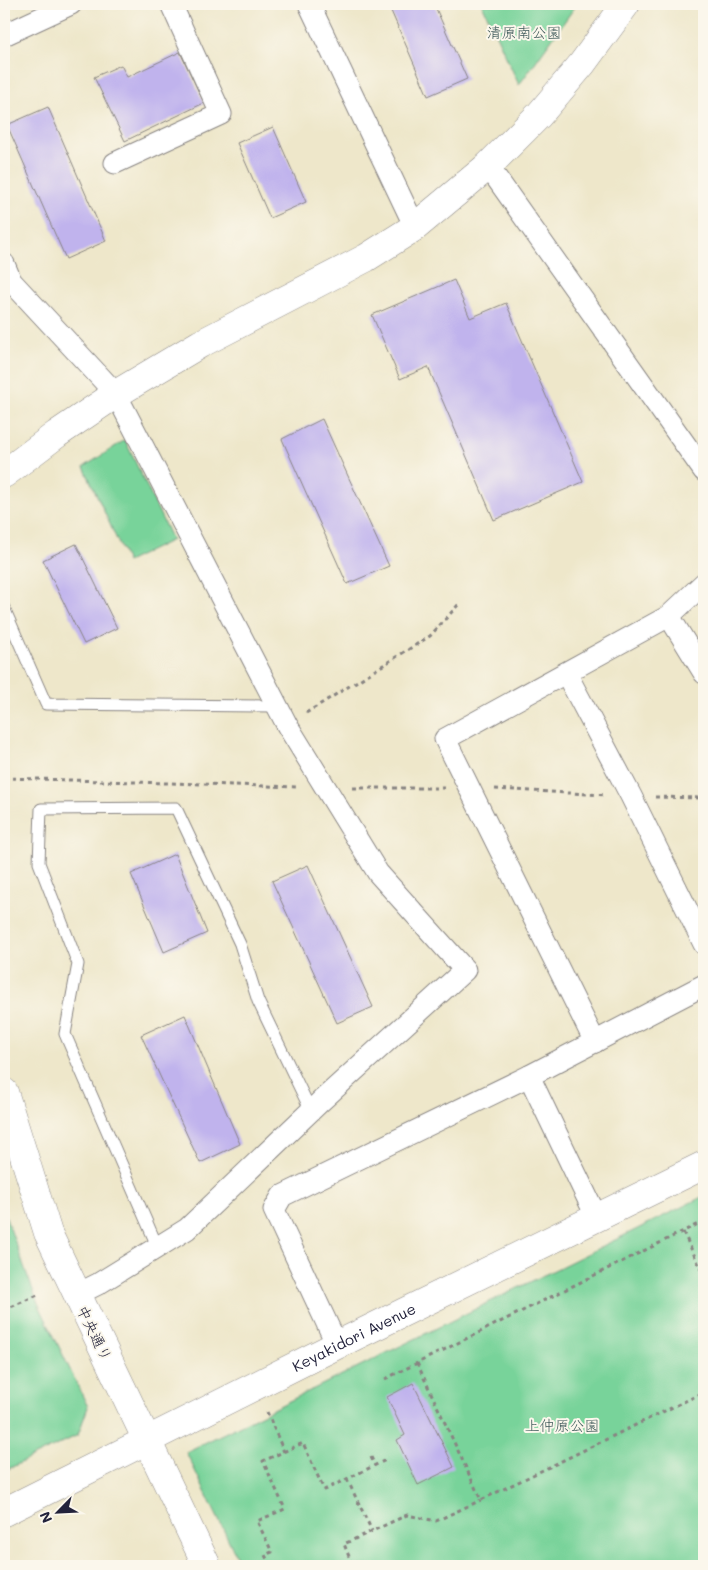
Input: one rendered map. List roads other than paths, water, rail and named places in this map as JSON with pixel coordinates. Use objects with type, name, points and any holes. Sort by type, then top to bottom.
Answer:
[{"type":"street","points":[[4,35],[71,4]]},
{"type":"street","points":[[115,163],[221,114],[171,4]]},
{"type":"street","points":[[309,4],[415,227]]},
{"type":"street","points":[[4,474],[57,434],[116,394],[200,344],[366,258],[415,227],[488,166],[539,115],[582,64],[626,4]]},
{"type":"street","points":[[488,166],[704,471]]},
{"type":"street","points":[[4,264],[11,281],[116,394],[287,726],[378,874],[465,970],[311,1111],[187,1229],[98,1284],[76,1295]]},
{"type":"street","points":[[595,1042],[445,739],[669,616],[704,582]]},
{"type":"street","points":[[669,616],[704,673]]},
{"type":"street","points":[[566,673],[631,796],[704,944]]},
{"type":"street","points":[[337,1345],[274,1210],[282,1196],[529,1076],[704,985]]},
{"type":"street","points":[[529,1076],[597,1218]]},
{"type":"street","name":"中央通り","points":[[4,1092],[48,1233],[207,1566]]},
{"type":"street","name":"Keyakidori Avenue","points":[[4,1512],[337,1345],[704,1165]]},
{"type":"lane","points":[[4,608],[46,704],[276,706]]},
{"type":"lane","points":[[158,1248],[65,1034],[78,964],[39,863],[41,809],[176,808],[240,944],[258,1001],[311,1111]]},
{"type":"park label","name":"清原南公園","points":[[524,32]]},
{"type":"park label","name":"上仲原公園","points":[[562,1425]]}]
